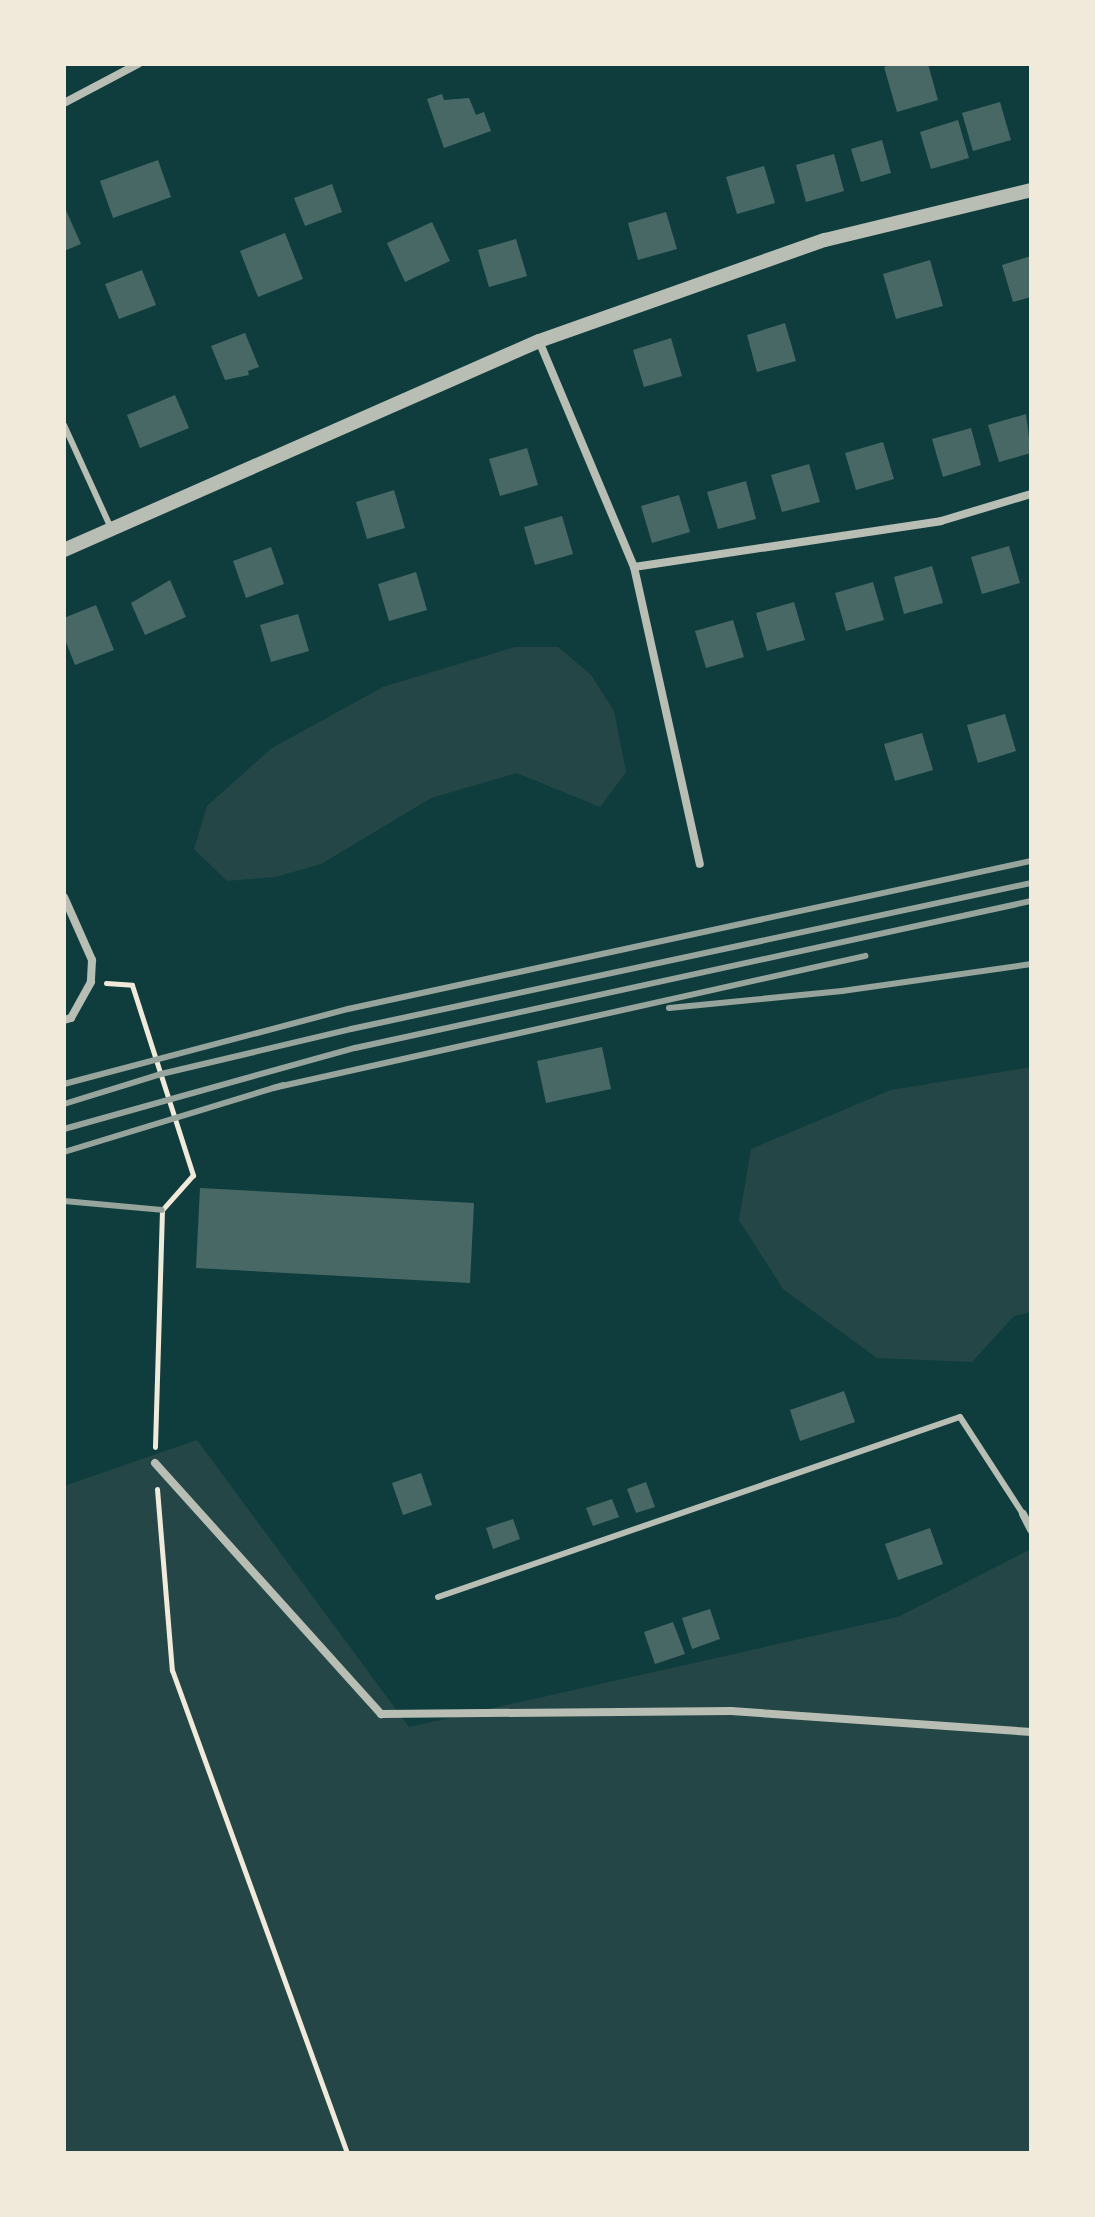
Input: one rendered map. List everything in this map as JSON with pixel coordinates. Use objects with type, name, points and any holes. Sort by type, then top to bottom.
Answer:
[{"type":"street","points":[[64,103],[138,64]]},
{"type":"street","points":[[64,550],[110,526],[539,341],[825,240],[1031,190]]},
{"type":"street","points":[[539,341],[634,567],[700,864]]},
{"type":"street","points":[[634,567],[941,521],[1031,494]]},
{"type":"street","points":[[64,897],[92,960],[91,982],[71,1018],[64,1020]]},
{"type":"street","points":[[155,1463],[381,1714],[731,1711],[1031,1732]]},
{"type":"street","points":[[1023,1514],[1031,1530]]},
{"type":"lane","points":[[64,425],[110,526]]},
{"type":"lane","points":[[438,1597],[960,1417],[1023,1514]]},
{"type":"path","points":[[91,982],[132,985],[193,1175],[162,1210],[155,1463],[172,1670],[347,2153]]},
{"type":"shaded area","points":[[515,647],[558,647],[591,675],[614,711],[626,772],[600,807],[517,773],[431,798],[321,864],[275,877],[227,881],[194,849],[207,806],[272,748],[383,687]]},
{"type":"shaded area","points":[[1031,1067],[1031,1312],[1014,1316],[972,1362],[877,1358],[783,1289],[739,1220],[751,1149],[891,1090]]},
{"type":"shaded area","points":[[197,1440],[409,1727],[898,1617],[1031,1549],[1031,2153],[64,2153],[64,1486]]},
{"type":"building","points":[[928,64],[938,100],[897,112],[884,67]]},
{"type":"building","points":[[442,94],[444,100],[469,98],[476,115],[484,112],[491,131],[444,148],[427,99]]},
{"type":"building","points":[[1000,102],[1011,140],[973,151],[962,113]]},
{"type":"building","points":[[958,120],[969,158],[931,169],[920,132]]},
{"type":"building","points":[[882,140],[891,173],[861,182],[851,149]]},
{"type":"building","points":[[834,154],[844,191],[806,202],[796,165]]},
{"type":"building","points":[[158,160],[171,197],[113,218],[100,181]]},
{"type":"building","points":[[764,166],[775,203],[737,214],[726,177]]},
{"type":"building","points":[[332,184],[342,212],[305,226],[294,198]]},
{"type":"building","points":[[64,206],[81,244],[64,251]]},
{"type":"building","points":[[666,212],[677,249],[638,260],[628,223]]},
{"type":"building","points":[[432,222],[450,261],[405,282],[387,243]]},
{"type":"building","points":[[285,233],[303,279],[258,297],[240,251]]},
{"type":"building","points":[[516,239],[527,276],[489,287],[478,250]]},
{"type":"building","points":[[1031,256],[1031,297],[1013,302],[1002,265]]},
{"type":"building","points":[[930,260],[943,306],[896,319],[883,274]]},
{"type":"building","points":[[142,270],[156,305],[119,319],[105,284]]},
{"type":"building","points":[[785,323],[796,361],[757,372],[747,335]]},
{"type":"building","points":[[245,333],[259,367],[248,371],[249,375],[225,380],[211,346]]},
{"type":"building","points":[[671,338],[682,376],[644,387],[633,350]]},
{"type":"building","points":[[175,395],[189,428],[140,448],[127,415]]},
{"type":"building","points":[[1026,414],[1031,453],[999,462],[988,425]]},
{"type":"building","points":[[971,428],[981,465],[943,477],[932,439]]},
{"type":"building","points":[[883,442],[894,479],[856,490],[845,453]]},
{"type":"building","points":[[527,448],[538,485],[500,496],[489,459]]},
{"type":"building","points":[[809,464],[820,502],[782,512],[771,475]]},
{"type":"building","points":[[746,481],[756,519],[718,529],[707,492]]},
{"type":"building","points":[[394,490],[405,528],[367,539],[356,502]]},
{"type":"building","points":[[679,495],[690,532],[652,543],[641,506]]},
{"type":"building","points":[[562,516],[573,554],[535,565],[524,527]]},
{"type":"building","points":[[1009,546],[1020,583],[982,594],[971,557]]},
{"type":"building","points":[[271,547],[284,584],[246,598],[233,561]]},
{"type":"building","points":[[932,566],[943,603],[904,614],[894,577]]},
{"type":"building","points":[[416,572],[427,610],[389,621],[378,584]]},
{"type":"building","points":[[170,580],[186,617],[145,635],[131,603]]},
{"type":"building","points":[[873,582],[884,620],[846,631],[835,593]]},
{"type":"building","points":[[794,602],[805,640],[767,651],[756,613]]},
{"type":"building","points":[[96,605],[114,650],[75,665],[64,637],[64,618]]},
{"type":"building","points":[[298,614],[309,651],[271,662],[260,625]]},
{"type":"building","points":[[733,620],[744,657],[706,668],[695,631]]},
{"type":"building","points":[[1005,714],[1016,751],[978,763],[967,725]]},
{"type":"building","points":[[922,733],[933,770],[895,781],[884,744]]},
{"type":"building","points":[[602,1047],[611,1089],[546,1103],[537,1061]]},
{"type":"building","points":[[200,1188],[474,1203],[470,1283],[196,1268]]},
{"type":"building","points":[[844,1391],[855,1422],[800,1441],[790,1410]]},
{"type":"building","points":[[421,1473],[432,1505],[403,1515],[392,1483]]},
{"type":"building","points":[[646,1482],[655,1507],[636,1513],[627,1489]]},
{"type":"building","points":[[612,1499],[619,1517],[593,1526],[586,1508]]},
{"type":"building","points":[[513,1519],[520,1539],[493,1549],[486,1528]]},
{"type":"building","points":[[930,1528],[943,1564],[898,1580],[885,1544]]},
{"type":"building","points":[[710,1609],[720,1639],[692,1649],[682,1618]]},
{"type":"building","points":[[673,1622],[685,1654],[655,1664],[644,1632]]},
{"type":"railway","points":[[64,1084],[348,1009],[1031,861]]},
{"type":"railway","points":[[64,1104],[161,1074],[351,1029],[1031,883]]},
{"type":"railway","points":[[64,1129],[355,1048],[1031,901]]},
{"type":"railway","points":[[273,1088],[865,956]]},
{"type":"railway","points":[[669,1008],[842,991],[1031,964]]},
{"type":"railway","points":[[64,1152],[283,1085]]},
{"type":"railway","points":[[64,1201],[162,1210]]}]
